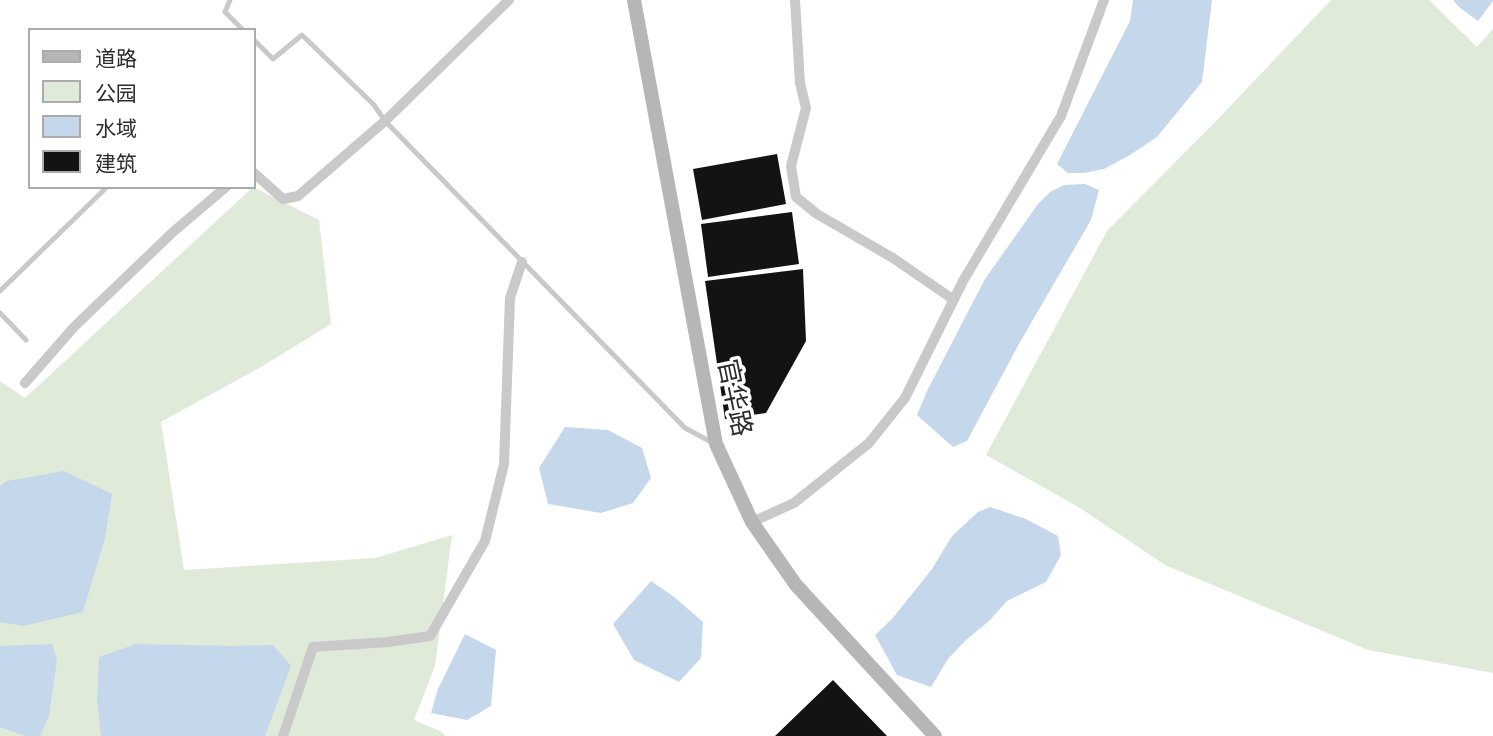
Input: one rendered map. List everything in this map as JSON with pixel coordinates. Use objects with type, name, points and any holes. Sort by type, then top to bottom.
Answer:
[{"type":"main road","name":"官华路","points":[[635,0],[716,444],[752,522],[796,585],[935,736]]},
{"type":"street","points":[[256,175],[283,199],[298,196],[385,121],[509,0]]},
{"type":"street","points":[[794,0],[800,83],[806,108],[791,166],[796,197],[817,214],[893,257],[954,300]]},
{"type":"street","points":[[752,522],[794,503],[869,443],[905,398],[963,281],[1061,116],[1104,0]]},
{"type":"street","points":[[25,383],[74,327],[173,232],[224,189]]},
{"type":"street","points":[[283,736],[313,647],[430,636],[485,541],[504,464],[510,298],[522,262]]},
{"type":"lane","points":[[230,0],[225,12],[241,28]]},
{"type":"lane","points":[[256,44],[273,59],[302,35],[374,105],[385,121],[685,429],[716,444]]},
{"type":"lane","points":[[0,291],[105,189]]},
{"type":"lane","points":[[0,313],[26,340]]},
{"type":"green space","points":[[1331,0],[1429,0],[1477,47],[1493,29],[1493,673],[1368,650],[1165,565],[1080,508],[986,455],[1107,231]]},
{"type":"green space","points":[[256,188],[319,220],[331,324],[261,367],[161,422],[184,570],[375,558],[452,535],[435,666],[414,720],[442,732],[445,736],[0,736],[0,381],[25,398],[251,189]]},
{"type":"water","points":[[1133,0],[1212,0],[1202,82],[1157,137],[1104,169],[1068,173],[1057,164],[1130,21]]},
{"type":"water","points":[[1453,0],[1493,0],[1493,1],[1478,21]]},
{"type":"water","points":[[1085,184],[1099,190],[1091,220],[1020,342],[967,441],[953,447],[917,415],[927,391],[985,279],[1038,204],[1050,192],[1064,185]]},
{"type":"water","points":[[565,427],[608,430],[642,448],[651,478],[633,503],[601,513],[548,504],[539,468]]},
{"type":"water","points":[[64,471],[112,494],[105,538],[83,612],[23,626],[0,622],[0,486],[7,481]]},
{"type":"water","points":[[990,507],[1026,519],[1058,536],[1061,555],[1046,582],[1007,601],[948,659],[931,687],[897,675],[875,635],[892,619],[932,569],[952,536],[978,512]]},
{"type":"water","points":[[651,581],[703,622],[701,658],[679,682],[634,660],[613,624]]},
{"type":"water","points":[[465,634],[496,650],[491,706],[467,720],[431,713],[438,689]]},
{"type":"water","points":[[52,644],[57,660],[49,716],[40,736],[25,736],[0,727],[0,646]]},
{"type":"water","points":[[136,644],[273,645],[291,666],[265,736],[101,736],[97,701],[99,657]]},
{"type":"building","points":[[777,154],[786,204],[702,220],[693,169]]},
{"type":"building","points":[[792,212],[799,264],[708,277],[701,224]]},
{"type":"building","points":[[803,269],[806,341],[766,413],[725,419],[705,281]]},
{"type":"building","points":[[833,680],[887,736],[775,736]]}]
